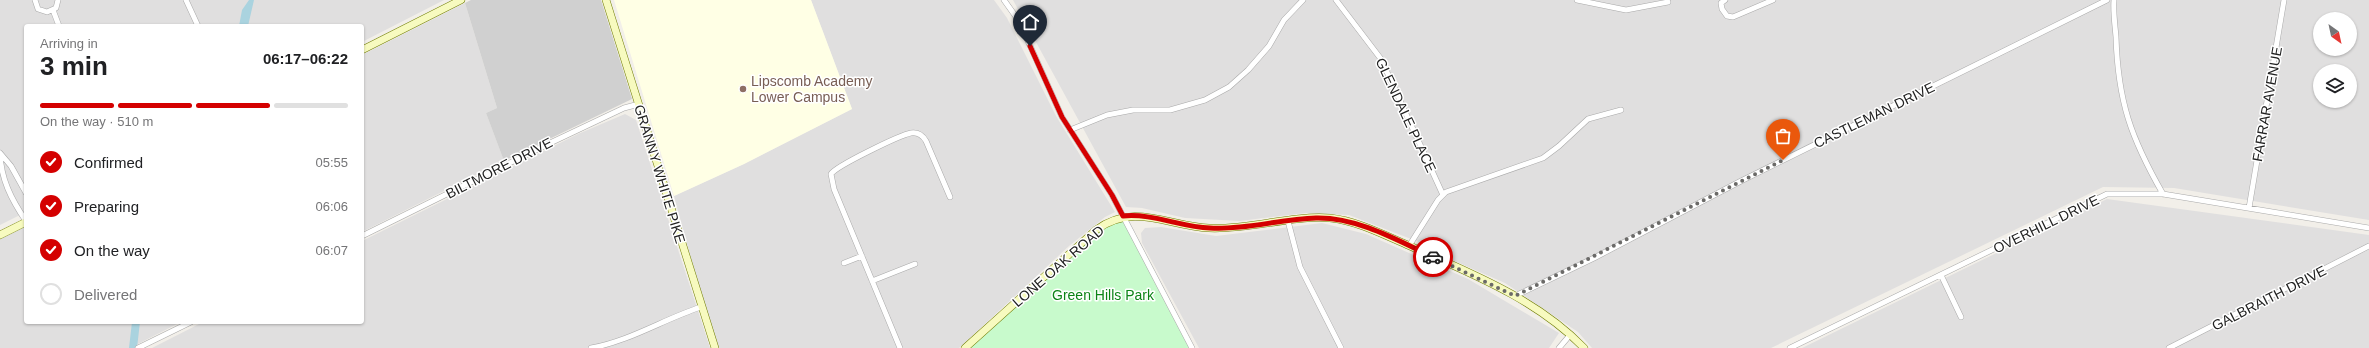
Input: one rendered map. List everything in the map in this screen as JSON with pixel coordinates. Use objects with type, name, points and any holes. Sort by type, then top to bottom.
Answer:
[{"type":"street","points":[[35,0],[41,10],[52,10]]},
{"type":"street","points":[[52,10],[58,0]]},
{"type":"street","points":[[186,0],[197,24]]},
{"type":"street","points":[[364,49],[461,0]]},
{"type":"street","name":"GRANNY WHITE PIKE","points":[[606,0],[715,348]]},
{"type":"street","points":[[1004,0],[1018,21],[1053,100],[1070,130],[1112,195],[1192,348]]},
{"type":"street","points":[[1070,130],[1107,115],[1133,110],[1170,110],[1205,100],[1229,87],[1248,70],[1269,46],[1284,20],[1303,0]]},
{"type":"street","name":"GLENDALE PLACE","points":[[1336,0],[1382,60],[1443,195]]},
{"type":"street","points":[[1577,0],[1626,10],[1668,2]]},
{"type":"street","points":[[1725,0],[1721,3],[1722,9],[1727,16],[1733,17],[1773,0]]},
{"type":"street","name":"CASTLEMAN DRIVE","points":[[1515,296],[1741,180],[2107,0]]},
{"type":"street","points":[[2114,0],[2117,63],[2124,108],[2144,161],[2163,194]]},
{"type":"street","name":"FARRAR AVENUE","points":[[2249,208],[2284,0]]},
{"type":"street","points":[[52,10],[59,24]]},
{"type":"street","name":"BILTMORE DRIVE","points":[[364,235],[554,140],[624,108],[638,104]]},
{"type":"street","points":[[1409,246],[1443,195],[1450,190],[1542,158],[1588,120],[1621,110]]},
{"type":"street","points":[[900,348],[831,181],[830,174],[835,169],[902,136],[911,133],[919,134],[926,141],[950,197]]},
{"type":"street","points":[[0,153],[11,166],[24,189]]},
{"type":"street","points":[[0,153],[4,181],[14,202],[24,218]]},
{"type":"street","name":"OVERHILL DRIVE","points":[[1790,348],[2107,194],[2163,194],[2369,228]]},
{"type":"street","name":"LONE OAK ROAD","points":[[965,348],[1088,236],[1107,222],[1123,216],[1146,217],[1210,228],[1248,227],[1316,218],[1338,219],[1369,229],[1409,246],[1515,296],[1570,335],[1584,348]]},
{"type":"street","points":[[1288,221],[1300,267],[1342,348]]},
{"type":"street","points":[[0,234],[24,222]]},
{"type":"street","name":"GALBRAITH DRIVE","points":[[2169,348],[2369,246]]},
{"type":"street","points":[[844,263],[862,256]]},
{"type":"street","points":[[872,280],[915,264]]},
{"type":"street","points":[[1941,275],[1961,317]]},
{"type":"street","points":[[591,348],[632,336],[663,321],[701,306]]},
{"type":"street","points":[[139,347],[187,324]]},
{"type":"street","points":[[1559,348],[1570,335]]},
{"type":"shaded area","points":[[0,0],[444,0],[364,41],[364,24],[24,24],[24,213],[0,225]]},
{"type":"shaded area","points":[[471,0],[601,0],[632,99],[504,161],[486,113],[497,108],[465,3]]},
{"type":"shaded area","name":"Lipscomb Academy Lower Campus","points":[[614,0],[811,0],[852,109],[744,164],[674,196]]},
{"type":"shaded area","points":[[811,0],[994,0],[1007,18],[1056,116],[1115,212],[1105,217],[1069,246],[959,348],[719,348],[699,288],[674,196],[744,164],[852,109]]},
{"type":"shaded area","points":[[1013,0],[2369,0],[2369,220],[2174,188],[2103,187],[1771,348],[1592,348],[1578,332],[1505,283],[1443,256],[1419,242],[1349,215],[1305,213],[1240,221],[1185,218],[1142,208],[1126,207]]},
{"type":"shaded area","points":[[465,3],[497,108],[486,113],[504,161],[364,231],[364,54]]},
{"type":"shaded area","points":[[625,114],[636,120],[710,348],[152,348],[199,324],[364,324],[364,240],[578,134]]},
{"type":"shaded area","points":[[2107,199],[2369,235],[2369,348],[1802,348]]},
{"type":"shaded area","points":[[1322,223],[1366,234],[1468,279],[1559,333],[1549,348],[1199,348],[1142,243],[1141,233],[1145,228],[1161,227],[1216,236]]},
{"type":"shaded area","points":[[24,227],[24,324],[177,324],[130,348],[0,348],[0,239]]},
{"type":"green space","name":"Green Hills Park","points":[[1123,216],[1192,348],[965,348],[1088,236]]},
{"type":"water","points":[[249,0],[254,0],[248,24],[239,24],[242,10]]},
{"type":"water","points":[[132,324],[140,324],[137,348],[129,348]]},
{"type":"way so far","points":[[1433,257],[1515,296],[1594,258],[1741,180],[1783,160]]},
{"type":"place","name":"Lipscomb Academy Lower Campus","points":[[743,89]]},
{"type":"route","points":[[1030,46],[1062,117],[1112,195],[1123,216],[1146,217],[1203,228],[1248,227],[1304,219],[1331,218],[1350,222],[1369,229],[1433,257]]}]
